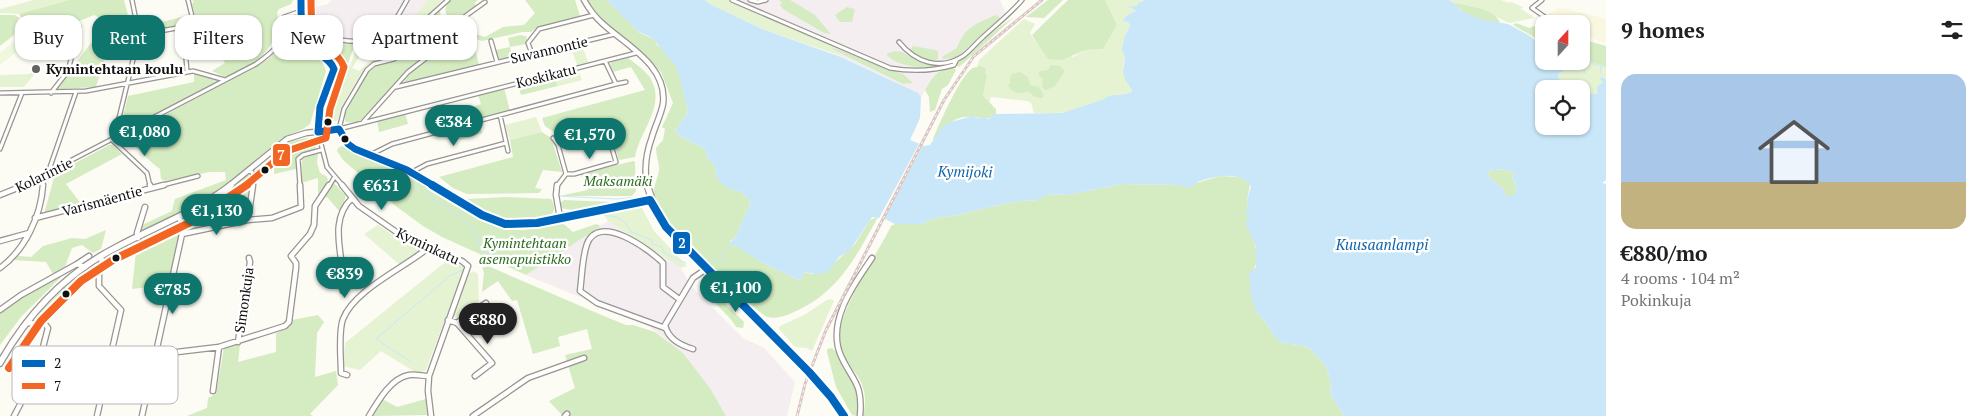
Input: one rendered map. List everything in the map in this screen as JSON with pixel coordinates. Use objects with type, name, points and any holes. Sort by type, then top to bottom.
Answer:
[{"type":"street","points":[[132,0],[135,15]]},
{"type":"street","points":[[188,0],[191,15]]},
{"type":"street","name":"Kyminkatu","points":[[301,0],[301,11],[310,46],[334,66],[333,75],[320,107],[318,132],[327,167],[352,198],[393,231],[468,266],[448,320]]},
{"type":"street","points":[[343,40],[362,42],[377,39],[407,0]]},
{"type":"street","points":[[339,130],[344,108],[367,70],[374,64],[394,58],[405,52],[428,18],[448,0]]},
{"type":"street","points":[[584,0],[594,15],[656,74],[663,95],[661,113],[649,143],[645,161],[646,184],[650,200],[666,228],[809,372],[831,397],[844,416]]},
{"type":"street","points":[[732,0],[890,68],[908,70],[941,68],[954,65],[957,59],[1010,14],[1022,0]]},
{"type":"street","points":[[750,0],[758,2],[766,0]]},
{"type":"street","points":[[1542,0],[1532,8],[1542,15]]},
{"type":"street","points":[[363,123],[416,64],[430,55],[439,39],[453,25],[485,2]]},
{"type":"street","name":"Kolarintie","points":[[0,195],[124,134],[266,57],[285,34],[284,17],[301,11]]},
{"type":"street","points":[[532,54],[528,43],[538,29],[594,15]]},
{"type":"street","name":"Suvannontie","points":[[396,87],[615,34]]},
{"type":"street","points":[[491,41],[497,62]]},
{"type":"street","points":[[900,42],[907,52],[922,62],[939,64],[957,59]]},
{"type":"street","name":"Koskikatu","points":[[339,130],[636,53]]},
{"type":"street","points":[[51,93],[68,71],[71,60]]},
{"type":"street","points":[[124,134],[119,129],[118,122],[133,60]]},
{"type":"street","points":[[187,60],[187,71]]},
{"type":"street","points":[[605,61],[616,84]]},
{"type":"street","points":[[0,93],[76,92],[127,84],[187,71],[206,73],[226,80]]},
{"type":"street","points":[[370,155],[392,144],[626,82]]},
{"type":"street","points":[[50,172],[49,170],[76,92]]},
{"type":"street","points":[[0,149],[22,93]]},
{"type":"street","points":[[500,115],[508,151]]},
{"type":"street","points":[[0,363],[25,323],[54,292],[100,256],[180,218],[212,198],[284,141],[301,134],[339,130]]},
{"type":"street","points":[[339,130],[352,147],[412,172],[482,215],[497,222],[521,225],[650,200]]},
{"type":"street","points":[[553,138],[558,146],[566,174]]},
{"type":"street","points":[[112,140],[148,173],[151,188]]},
{"type":"street","points":[[412,172],[427,164],[506,143]]},
{"type":"street","points":[[560,218],[555,190],[561,178],[566,174],[574,174],[616,162],[611,145]]},
{"type":"street","points":[[182,234],[248,220],[272,218],[301,208],[298,159],[303,155],[322,150]]},
{"type":"street","points":[[248,171],[252,172],[254,177],[248,220]]},
{"type":"street","points":[[0,268],[18,252],[29,233],[44,186],[42,176]]},
{"type":"street","name":"Varismäentie","points":[[35,218],[198,176]]},
{"type":"street","points":[[178,351],[219,347],[238,342],[280,329],[288,322],[296,268],[296,263],[291,256],[310,234],[314,225],[315,206],[334,178]]},
{"type":"street","points":[[343,291],[344,272],[337,231],[344,209],[352,198]]},
{"type":"street","points":[[138,238],[137,233],[145,207]]},
{"type":"street","points":[[157,346],[182,234],[180,218]]},
{"type":"street","points":[[679,299],[663,287],[663,263],[619,233],[602,230],[591,237],[587,243],[580,291],[597,303],[665,328],[669,335],[682,346],[692,349]]},
{"type":"street","points":[[0,241],[29,233]]},
{"type":"street","points":[[346,375],[341,373],[342,321],[345,313],[357,300],[428,248]]},
{"type":"street","points":[[0,310],[21,295],[89,256]]},
{"type":"street","points":[[100,256],[102,260],[98,271],[98,282],[106,296],[120,310],[113,346]]},
{"type":"street","name":"Simonkuja","points":[[238,342],[250,262],[249,258]]},
{"type":"street","points":[[860,416],[862,405],[861,390],[840,353],[836,335],[850,292],[872,258]]},
{"type":"street","points":[[77,264],[85,267]]},
{"type":"street","points":[[665,328],[667,320],[693,278],[706,269]]},
{"type":"street","points":[[457,323],[486,303]]},
{"type":"street","points":[[432,416],[428,391],[429,376],[448,320],[457,323],[492,363],[475,376]]},
{"type":"street","points":[[25,323],[45,324],[48,328],[43,346]]},
{"type":"street","points":[[213,391],[219,347]]},
{"type":"street","points":[[473,416],[528,378],[584,358]]},
{"type":"street","points":[[369,416],[387,390],[398,380],[410,375],[429,376]]},
{"type":"street","points":[[14,416],[20,404]]},
{"type":"shaded area","points":[[331,0],[446,0],[429,15],[353,15],[353,44],[343,44],[343,15],[309,15],[308,9],[328,4]]},
{"type":"shaded area","points":[[705,0],[1000,0],[1006,14],[936,73],[921,97],[909,89],[842,57]]},
{"type":"shaded area","points":[[1559,8],[1567,9],[1606,19],[1606,43],[1590,38],[1590,15],[1547,15]]},
{"type":"shaded area","points":[[608,221],[681,268],[691,286],[743,338],[764,348],[795,382],[787,416],[726,416],[710,388],[683,353],[646,324],[526,275]]},
{"type":"green space","points":[[34,0],[69,0],[19,14],[0,13],[0,9]]},
{"type":"green space","points":[[69,0],[124,0],[128,15],[92,15],[82,20],[82,15],[19,14]]},
{"type":"green space","points":[[190,0],[293,0],[291,4],[279,9],[277,15],[272,15],[272,42],[262,56],[262,15],[195,15],[192,4],[194,1]]},
{"type":"green space","points":[[428,0],[441,0],[430,15],[416,15]]},
{"type":"green space","points":[[451,0],[478,0],[474,4],[478,5],[462,15],[447,15],[448,2]]},
{"type":"green space","points":[[525,0],[575,0],[580,16],[538,27],[531,32],[522,32],[482,41],[477,39],[477,34],[485,37],[503,27],[524,25],[535,13]]},
{"type":"green space","points":[[587,0],[607,0],[640,33],[654,39],[657,45],[667,53],[678,67],[688,112],[675,131],[681,137],[705,149],[707,157],[715,167],[717,178],[730,189],[741,192],[751,202],[735,238],[730,241],[759,261],[798,280],[802,279],[804,272],[812,274],[828,272],[831,266],[855,244],[870,220],[878,217],[853,260],[823,295],[784,316],[771,318],[763,315],[701,257],[671,224],[657,202],[654,190],[659,170],[656,148],[663,140],[665,129],[662,127],[673,103],[661,72],[603,20]]},
{"type":"green space","points":[[705,0],[727,0],[840,49],[832,49],[844,57],[762,29]]},
{"type":"green space","points":[[778,0],[790,0],[815,15],[831,34],[824,33],[783,9],[780,5],[782,2]]},
{"type":"green space","points":[[1048,0],[1063,0],[1044,18],[1026,17]]},
{"type":"green space","points":[[1068,0],[1105,0],[1117,25],[1103,49],[1086,50],[1061,60],[1048,59],[1032,35]]},
{"type":"green space","points":[[1105,0],[1146,0],[1138,6],[1130,8],[1136,11],[1123,21],[1129,23],[1130,26],[1125,37],[1123,49],[1125,57],[1124,71],[1132,91],[1130,93],[1109,97],[1077,110],[1056,113],[1034,113],[1031,103],[1027,101],[991,97],[989,103],[983,96],[987,77],[977,67],[979,60],[1024,19],[1035,24],[1030,33],[1036,42],[1073,57],[1086,50],[1103,49],[1117,25]]},
{"type":"green space","points":[[1449,0],[1501,0],[1523,7],[1521,9],[1535,18],[1509,23],[1478,8],[1454,3]]},
{"type":"green space","points":[[1454,3],[1486,11],[1500,22],[1491,22],[1472,16],[1459,9]]},
{"type":"green space","points":[[847,7],[855,9],[852,22],[840,22],[835,15]]},
{"type":"green space","points":[[437,11],[440,11],[441,15],[434,15]]},
{"type":"green space","points":[[0,15],[15,15],[14,35],[0,46]]},
{"type":"green space","points":[[995,15],[1001,18],[956,58],[943,59],[942,57],[957,48],[967,31],[976,24]]},
{"type":"green space","points":[[1014,17],[959,67],[956,65],[959,59]]},
{"type":"green space","points":[[175,19],[175,27],[165,29],[165,21]]},
{"type":"green space","points":[[1516,23],[1529,28],[1535,26],[1535,38],[1534,37],[1513,25]]},
{"type":"green space","points":[[521,35],[527,37],[526,44],[510,47],[508,38]]},
{"type":"green space","points":[[1590,42],[1606,46],[1606,66],[1590,62]]},
{"type":"green space","points":[[12,43],[15,43],[15,53],[0,65],[0,53]]},
{"type":"green space","points":[[91,43],[92,60],[104,60],[96,87],[56,89],[78,60],[82,60],[82,55]]},
{"type":"green space","points":[[343,44],[353,44],[353,50],[327,121],[330,100],[341,74],[338,60],[343,60]]},
{"type":"green space","points":[[581,44],[589,64],[578,67],[570,46]]},
{"type":"green space","points":[[913,46],[938,51],[938,59],[930,61],[919,58],[910,50]]},
{"type":"green space","points":[[510,47],[512,57],[500,60],[495,50]]},
{"type":"green space","points":[[834,48],[903,74],[913,83],[903,84],[832,49]]},
{"type":"green space","points":[[894,51],[902,52],[922,63],[939,66],[918,67],[896,62],[886,54]]},
{"type":"green space","points":[[272,56],[272,60],[322,61],[326,71],[310,124],[282,138],[239,174],[205,199],[144,231],[141,230],[142,225],[172,211],[175,199],[226,180],[225,172],[210,172],[165,181],[161,179],[160,169],[125,138],[126,136]]},
{"type":"green space","points":[[477,57],[479,65],[406,83],[404,81],[425,60],[477,60]]},
{"type":"green space","points":[[353,58],[353,60],[357,60],[352,68],[359,71],[371,60],[376,60],[369,65],[352,88],[337,121],[330,121]]},
{"type":"green space","name":"Maksamäki","points":[[628,58],[649,76],[654,86],[656,97],[651,117],[635,157],[619,160],[614,143],[607,144],[604,136],[584,142],[577,126],[554,132],[545,126],[542,118],[645,90],[631,67],[613,72],[610,64],[612,62]]},
{"type":"green space","points":[[223,60],[258,60],[246,69],[225,77],[212,71],[225,63]]},
{"type":"green space","points":[[387,60],[420,60],[412,66],[361,120],[356,123],[345,122],[345,114],[368,72],[374,65]]},
{"type":"green space","points":[[1590,62],[1606,66],[1606,79],[1601,77],[1603,82],[1598,94],[1590,93],[1590,80],[1560,80],[1558,74],[1564,71],[1590,70]]},
{"type":"green space","points":[[1051,65],[1060,66],[1065,71],[1055,86],[1046,90],[1042,87],[1043,79],[1038,74],[1040,71],[1048,70]]},
{"type":"green space","points":[[981,66],[986,69],[985,73],[987,76],[983,96],[996,109],[996,114],[992,114],[991,118],[966,117],[954,120],[941,131],[934,141],[933,139],[957,89],[968,72],[973,68]]},
{"type":"green space","points":[[952,67],[956,70],[948,85],[942,89],[935,110],[930,112],[929,97],[925,90],[936,75],[942,70]]},
{"type":"green space","points":[[38,70],[24,87],[0,87],[0,75],[29,74]]},
{"type":"green space","points":[[578,70],[582,80],[558,86],[553,76]]},
{"type":"green space","points":[[194,72],[218,79],[127,129],[123,128],[121,125],[128,96],[194,82]]},
{"type":"green space","points":[[1020,72],[1028,77],[1030,85],[1039,87],[1044,96],[1041,98],[1035,97],[1029,92],[1017,93],[1010,89],[1008,85],[1010,77],[1012,74]]},
{"type":"green space","points":[[553,76],[558,86],[521,95],[518,85]]},
{"type":"green space","points":[[504,88],[510,111],[477,119],[473,107],[481,104],[478,95]]},
{"type":"green space","points":[[405,113],[408,124],[379,132],[377,120]]},
{"type":"green space","points":[[536,117],[542,132],[510,140],[505,125]]},
{"type":"green space","points":[[479,123],[482,133],[460,140],[457,128]]},
{"type":"green space","points":[[542,132],[551,138],[562,172],[543,170],[535,188],[542,189],[539,193],[467,194],[453,188],[439,177],[513,157],[510,140]]},
{"type":"green space","points":[[306,138],[317,143],[315,150],[296,158],[296,169],[274,174],[275,151],[288,142]]},
{"type":"green space","points":[[112,145],[122,154],[66,184],[82,205],[44,214],[55,174]]},
{"type":"green space","name":"Kymintehtaan asemapuistikko","points":[[342,146],[402,173],[487,223],[504,228],[524,230],[560,223],[573,232],[596,224],[601,226],[526,275],[442,237],[423,226],[397,207],[343,160],[337,151]]},
{"type":"green space","points":[[318,154],[317,163],[320,173],[326,176],[328,180],[318,201],[318,178],[301,183],[302,159]]},
{"type":"green space","name":"Maksamäki","points":[[635,162],[636,191],[632,196],[559,196],[588,190],[581,174]]},
{"type":"green space","points":[[1502,169],[1516,174],[1512,177],[1517,187],[1513,196],[1506,196],[1504,190],[1488,176],[1489,171]]},
{"type":"green space","points":[[251,175],[248,210],[241,219],[187,231],[188,216],[245,176]]},
{"type":"green space","points":[[1220,176],[1240,177],[1250,184],[1247,201],[1250,219],[1246,224],[1257,253],[1256,265],[1253,270],[1257,313],[1280,342],[1308,347],[1321,360],[1327,369],[1331,384],[1330,394],[1344,416],[863,416],[864,391],[861,382],[842,352],[839,342],[840,330],[851,300],[891,226],[895,224],[921,224],[935,218],[958,215],[1020,201],[1039,200],[1046,195],[1073,194],[1122,184],[1179,185],[1188,188],[1197,183]]},
{"type":"green space","points":[[334,183],[346,196],[340,212],[327,197],[323,198],[331,184]]},
{"type":"green space","points":[[507,197],[551,199],[554,207],[552,213],[547,218],[529,222],[504,221],[479,210],[466,201],[467,199]]},
{"type":"green space","points":[[564,200],[611,202],[611,204],[577,211],[561,208],[560,203]]},
{"type":"green space","points":[[637,205],[642,208],[654,231],[687,266],[681,268],[608,221],[602,212]]},
{"type":"green space","points":[[179,221],[180,232],[141,240],[142,238]]},
{"type":"green space","points":[[378,225],[400,240],[422,249],[400,265],[364,234]]},
{"type":"green space","points":[[106,230],[101,249],[93,253],[82,245],[72,248],[65,267],[53,274],[46,262],[13,260],[18,256],[31,257],[43,246],[72,238],[85,239]]},
{"type":"green space","points":[[180,236],[167,285],[132,289],[137,243]]},
{"type":"green space","points":[[449,259],[463,266],[464,269],[426,370],[415,372],[381,351],[360,370],[343,366],[345,343]]},
{"type":"green space","points":[[488,266],[626,325],[633,325],[655,332],[683,353],[710,388],[726,416],[563,416],[549,401],[575,388],[565,355],[592,349],[587,329],[558,337],[560,346],[533,354],[517,300],[512,301],[498,281],[482,292],[484,272],[482,268]]},
{"type":"green space","points":[[473,271],[478,274],[479,304],[458,320],[453,313],[467,275]]},
{"type":"green space","points":[[66,272],[21,317],[0,345],[0,313],[21,297]]},
{"type":"green space","points":[[67,285],[49,321],[37,320],[37,316]]},
{"type":"green space","points":[[714,295],[717,295],[744,322],[743,328],[736,327],[716,304]]},
{"type":"green space","points":[[831,299],[834,301],[812,351],[807,348],[795,347],[779,329],[780,326],[804,315]]},
{"type":"green space","points":[[318,315],[324,322],[317,333],[315,377],[336,371],[338,385],[310,414],[313,416],[187,416],[207,408],[208,398],[216,394],[224,348],[240,344],[238,362],[276,352],[276,333],[289,327],[292,320]]},
{"type":"green space","points":[[832,348],[843,361],[857,390],[859,408],[856,416],[852,415],[836,387],[827,352],[827,349]]},
{"type":"green space","points":[[382,399],[397,407],[426,399],[427,415],[372,416]]},
{"type":"water","points":[[607,0],[705,0],[762,29],[841,57],[918,93],[921,97],[920,118],[910,140],[925,146],[930,145],[943,126],[972,116],[988,119],[991,118],[992,114],[1062,113],[1109,96],[1130,93],[1132,91],[1123,72],[1125,57],[1122,50],[1124,38],[1130,26],[1129,23],[1123,21],[1126,16],[1136,11],[1129,7],[1137,6],[1138,3],[1146,0],[1449,0],[1457,5],[1459,10],[1480,19],[1508,24],[1530,36],[1535,40],[1535,70],[1564,71],[1558,74],[1560,80],[1535,80],[1535,135],[1590,135],[1590,93],[1598,94],[1597,87],[1603,82],[1600,79],[1601,77],[1606,79],[1606,180],[1602,183],[1606,184],[1606,416],[1344,416],[1330,394],[1331,384],[1327,369],[1321,360],[1308,347],[1280,342],[1257,313],[1251,297],[1249,273],[1256,267],[1256,247],[1246,224],[1246,221],[1250,219],[1245,213],[1248,207],[1247,201],[1251,186],[1246,181],[1233,176],[1218,176],[1198,182],[1188,188],[1179,185],[1122,184],[1073,194],[1046,195],[1039,200],[1020,201],[958,215],[935,218],[921,224],[895,224],[885,219],[872,217],[850,250],[839,257],[827,273],[804,272],[802,279],[798,280],[759,261],[738,247],[728,244],[735,238],[751,202],[741,192],[730,189],[721,183],[717,178],[715,167],[707,157],[705,149],[681,137],[675,131],[688,112],[677,67],[653,39],[638,31]],"holes":[[[1502,169],[1516,174],[1512,177],[1517,187],[1513,196],[1506,196],[1504,190],[1488,176],[1489,171]]]},
{"type":"pier","points":[[920,142],[924,143],[883,221],[878,220]]},
{"type":"waterway","points":[[1590,63],[1606,67]]},
{"type":"waterway","points":[[1600,74],[1601,67]]},
{"type":"waterway","points":[[397,175],[472,225],[481,250],[493,255]]},
{"type":"waterway","points":[[559,196],[617,199],[637,197]]},
{"type":"waterway","points":[[599,215],[618,218],[625,223],[631,232],[652,240],[652,244],[662,247],[664,253],[686,263]]},
{"type":"waterway","points":[[709,262],[721,259],[729,245]]},
{"type":"waterway","points":[[410,361],[377,340],[377,338],[451,275],[463,270]]},
{"type":"railway","points":[[797,416],[805,384],[826,330],[944,100],[974,56],[1042,0]]},
{"type":"transit line","name":"2","points":[[301,0],[302,25],[305,37],[311,47],[327,59],[334,69],[320,107],[318,132],[339,129],[348,144],[355,149],[407,170],[482,215],[505,224],[537,223],[650,200],[666,227],[809,372],[831,397],[844,416]]},
{"type":"transit line","name":"7","points":[[23,346],[54,306],[81,281],[97,270],[210,211],[249,183],[292,148],[322,141],[326,138],[330,109],[344,67],[339,56],[321,43],[316,35],[312,20],[311,0]]},
{"type":"transit line","name":"7","points":[[9,368],[12,363]]},
{"type":"place","name":"Kymintehtaan koulu","points":[[36,69]]},
{"type":"water label","name":"Kymijoki","points":[[965,172]]},
{"type":"water label","name":"Kuusaanlampi","points":[[1382,245]]}]
